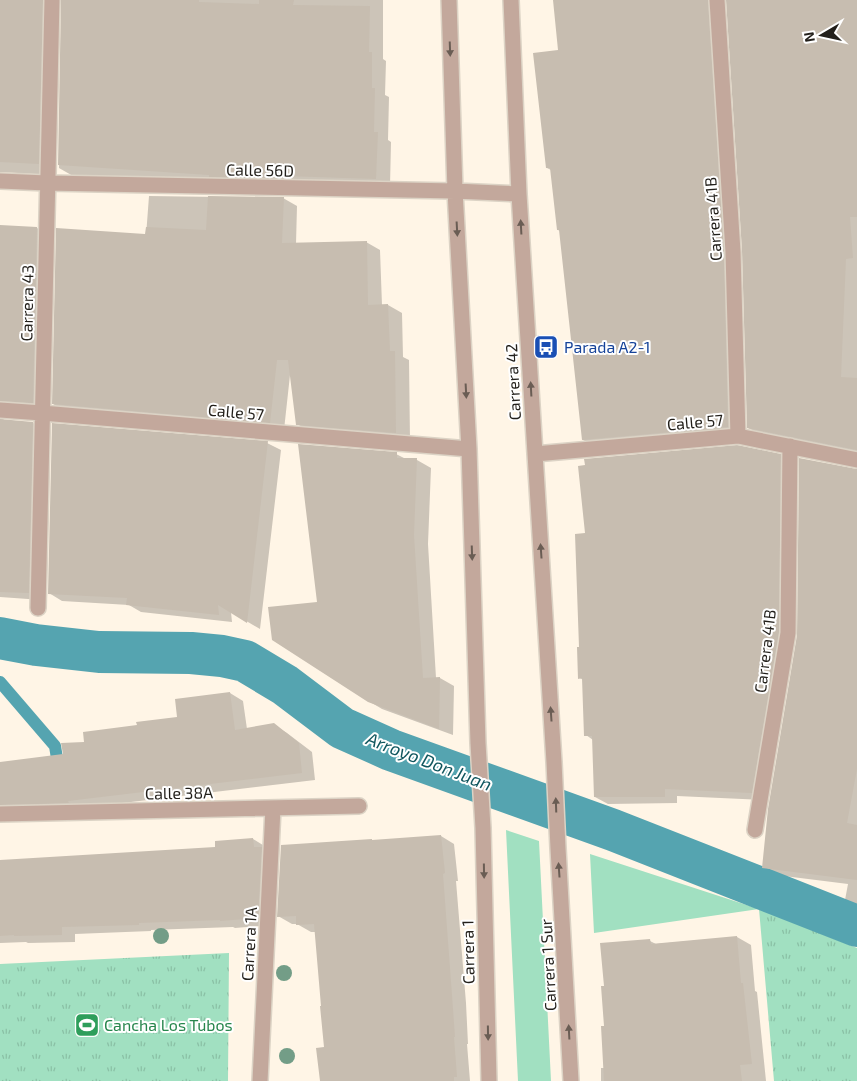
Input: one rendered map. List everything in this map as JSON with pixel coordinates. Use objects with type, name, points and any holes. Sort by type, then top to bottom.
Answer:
[{"type":"street","name":"Carrera 43","points":[[38,608],[52,0]]},
{"type":"street","points":[[449,0],[455,191],[469,450]]},
{"type":"street","name":"Carrera 42","points":[[511,0],[520,194],[554,762]]},
{"type":"street","name":"Carrera 41B","points":[[717,0],[733,252],[738,436]]},
{"type":"street","name":"Calle 56D","points":[[0,180],[48,183],[520,194]]},
{"type":"street","name":"Calle 57","points":[[0,410],[42,412],[469,450]]},
{"type":"street","name":"Calle 57","points":[[535,454],[738,436],[857,460]]},
{"type":"street","name":"Carrera 41B","points":[[755,830],[788,633],[790,446]]},
{"type":"street","name":"Carrera 1","points":[[469,450],[489,1081]]},
{"type":"street","name":"Carrera 1 Sur","points":[[554,762],[572,1081]]},
{"type":"street","name":"Calle 38A","points":[[0,814],[359,806]]},
{"type":"street","name":"Carrera 1A","points":[[260,1081],[273,808]]},
{"type":"green space","points":[[506,830],[539,841],[551,1081],[518,1081]]},
{"type":"green space","points":[[590,854],[759,909],[594,933]]},
{"type":"green space","points":[[759,909],[857,948],[857,1081],[774,1081]]},
{"type":"green space","name":"Cancha Los Tubos","points":[[229,953],[228,1081],[0,1081],[0,964]]},
{"type":"building","points":[[0,0],[43,0],[39,164],[0,162]]},
{"type":"building","points":[[61,0],[199,0],[199,2],[259,4],[259,0],[294,0],[293,5],[370,6],[369,52],[372,52],[372,88],[375,88],[374,132],[378,132],[376,179],[285,176],[284,178],[209,177],[209,175],[58,165]]},
{"type":"building","points":[[553,0],[708,0],[724,252],[728,427],[582,440],[559,230],[557,230],[550,168],[546,168],[533,53],[558,50]]},
{"type":"building","points":[[726,0],[857,0],[857,217],[850,217],[853,258],[846,259],[841,377],[857,378],[857,450],[747,428],[742,251]]},
{"type":"building","points":[[208,196],[284,197],[282,243],[367,241],[368,305],[388,304],[390,351],[395,351],[396,433],[296,425],[288,360],[277,360],[270,423],[52,404],[56,228],[145,234],[146,227],[206,230]]},
{"type":"building","points":[[0,225],[37,227],[33,403],[0,401]]},
{"type":"building","points":[[0,419],[33,422],[29,593],[0,592]]},
{"type":"building","points":[[52,423],[268,441],[247,623],[218,605],[219,615],[126,605],[127,598],[48,594]]},
{"type":"building","points":[[298,444],[397,452],[397,458],[417,458],[414,535],[423,678],[440,677],[439,729],[368,702],[272,640],[268,607],[317,602]]},
{"type":"building","points":[[737,445],[781,454],[779,632],[752,793],[665,789],[665,797],[594,797],[592,736],[584,736],[582,678],[578,679],[577,647],[579,647],[575,534],[585,533],[578,466],[585,465],[584,459]]},
{"type":"building","points":[[799,458],[857,469],[857,769],[847,823],[857,825],[857,880],[762,868],[768,809],[797,635]]},
{"type":"building","points":[[230,692],[235,730],[274,723],[299,743],[302,773],[68,801],[69,803],[0,805],[0,762],[63,754],[61,743],[84,742],[83,732],[137,725],[136,722],[177,717],[175,699]]},
{"type":"building","points":[[441,835],[457,1077],[454,1077],[454,1081],[320,1081],[316,1048],[324,1047],[314,924],[296,925],[296,916],[277,917],[281,845]]},
{"type":"building","points":[[253,838],[254,847],[262,847],[258,918],[139,923],[139,925],[62,927],[62,935],[0,936],[0,860],[215,847],[215,841]]},
{"type":"building","points":[[737,936],[752,1064],[740,1065],[742,1081],[604,1081],[601,1026],[604,1026],[601,986],[604,986],[600,943],[650,939],[651,944]]},
{"type":"waterway","name":"Arroyo Don Juan","points":[[0,638],[36,645],[99,652],[191,653],[222,656],[245,661],[285,685],[342,728],[391,750],[613,830],[857,926]]},
{"type":"waterway","points":[[0,682],[55,746],[59,771]]},
{"type":"place","name":"Parada A2-1","points":[[546,347]]},
{"type":"place","name":"Cancha Los Tubos","points":[[87,1025]]}]
